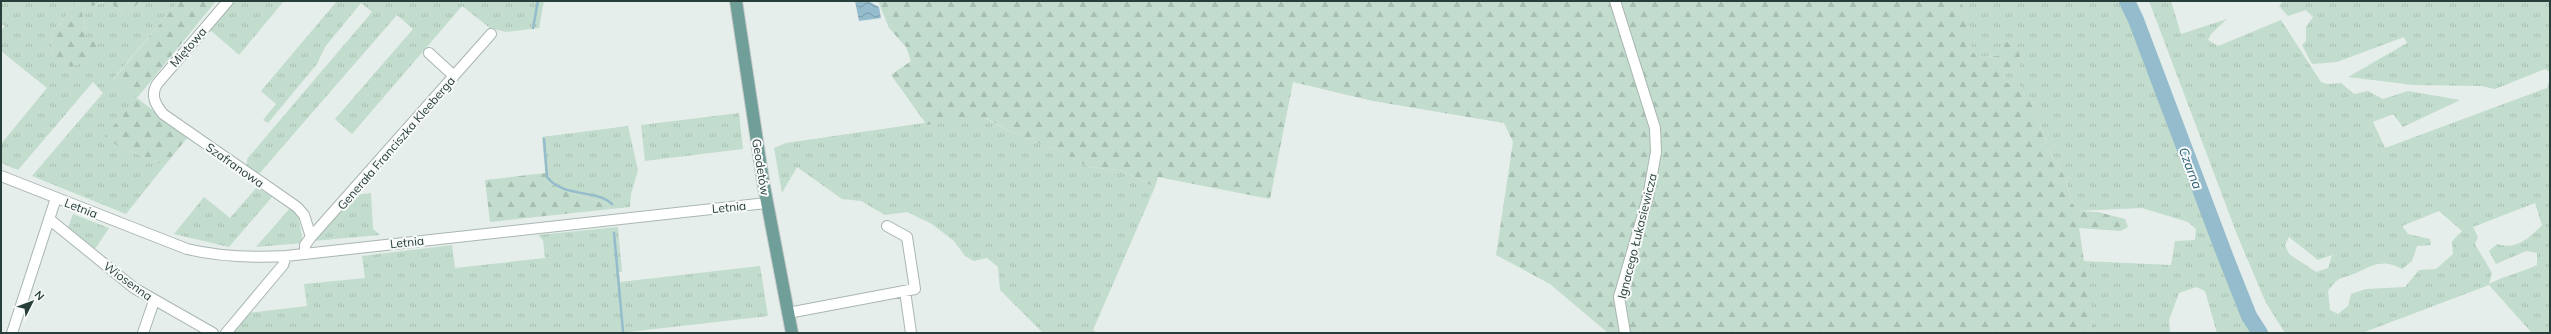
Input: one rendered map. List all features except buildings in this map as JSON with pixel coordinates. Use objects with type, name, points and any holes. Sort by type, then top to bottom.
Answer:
[{"type":"main road","name":"Geodetów","points":[[736,1],[767,203],[792,333]]},
{"type":"street","name":"Miętowa","points":[[154,96],[153,90],[157,84],[228,1]]},
{"type":"street","name":"Ignacego Łukasiewicza","points":[[1615,1],[1655,128],[1656,152],[1648,197],[1619,297],[1624,333]]},
{"type":"street","name":"Generała Franciszka Kleeberga","points":[[305,253],[305,245],[311,237],[492,34]]},
{"type":"street","points":[[429,53],[454,76]]},
{"type":"street","name":"Szafranowa","points":[[154,96],[154,101],[163,114],[297,207],[304,215],[311,237]]},
{"type":"street","points":[[1,176],[56,198],[12,333]]},
{"type":"street","name":"Letnia","points":[[56,198],[187,250],[230,258],[286,256],[767,203]]},
{"type":"street","name":"Wiosenna","points":[[49,219],[116,275],[154,300],[174,309],[213,333]]},
{"type":"street","points":[[788,313],[915,289],[907,238],[887,226]]},
{"type":"street","points":[[226,333],[284,265],[286,256]]},
{"type":"street","points":[[905,291],[911,333]]},
{"type":"street","points":[[143,333],[154,300]]},
{"type":"green space","points":[[1,1],[78,1],[51,33],[53,54],[86,38],[82,11],[88,4],[93,6],[108,1],[118,10],[129,13],[140,1],[179,1],[113,79],[137,98],[119,147],[165,165],[126,214],[32,176],[103,93],[93,82],[18,170],[1,163],[1,144],[47,88],[1,51],[1,31],[5,26],[1,24]]},
{"type":"green space","points":[[78,1],[104,1],[93,6],[88,4],[82,11],[86,38],[95,38],[97,50],[88,61],[71,67],[53,54],[51,33]]},
{"type":"green space","points":[[108,1],[140,1],[129,13],[118,10]]},
{"type":"green space","points":[[179,1],[216,1],[137,98],[113,80]]},
{"type":"green space","points":[[233,1],[284,1],[239,55],[209,29]]},
{"type":"green space","points":[[337,1],[544,1],[539,28],[506,32],[490,28],[462,6],[352,134],[335,119],[413,29],[397,15],[258,175],[247,167],[247,159],[372,12],[361,3],[325,47],[317,64],[268,123],[263,120],[276,104],[261,91]]},
{"type":"green space","points":[[878,1],[1959,1],[1967,14],[1969,37],[1973,51],[1977,57],[1998,56],[2001,43],[2011,42],[2018,51],[2020,57],[2020,68],[2010,68],[2002,76],[2007,83],[2018,83],[2031,98],[2051,155],[2066,179],[2071,201],[2077,211],[2098,212],[2125,219],[2128,227],[2121,231],[2079,228],[2095,333],[1608,333],[1550,284],[1496,255],[1513,142],[1504,123],[1373,101],[1293,82],[1270,199],[1158,177],[1155,187],[1119,170],[1089,167],[1057,150],[1022,137],[984,117],[965,117],[927,125],[891,75],[911,61],[906,47],[889,28]]},
{"type":"green space","points":[[1959,1],[2124,1],[2134,22],[2243,311],[2255,333],[2217,333],[2205,291],[2196,287],[2179,293],[2169,320],[2170,333],[2095,333],[2083,261],[2171,265],[2175,241],[2195,240],[2196,229],[2188,222],[2142,208],[2077,211],[2071,201],[2066,179],[2051,155],[2031,98],[2007,83],[2002,76],[2010,68],[1998,56],[1977,57],[1970,44],[1968,22],[1964,7]]},
{"type":"green space","points":[[2149,1],[2171,1],[2181,34],[2227,19],[2211,34],[2208,40],[2218,46],[2281,20],[2321,82],[2327,84],[2341,83],[2354,94],[2368,91],[2383,99],[2408,91],[2460,100],[2403,127],[2393,114],[2373,122],[2385,148],[2547,88],[2550,80],[2550,333],[2532,333],[2489,285],[2362,333],[2285,333],[2266,303],[2238,237]],"holes":[[[2535,203],[2542,225],[2522,242],[2510,246],[2497,244],[2489,251],[2496,264],[2526,251],[2537,253],[2537,265],[2489,284],[2492,273],[2475,244],[2478,237],[2473,227]],[[2439,211],[2462,231],[2452,241],[2453,254],[2436,269],[2419,270],[2405,287],[2366,289],[2351,294],[2348,306],[2338,314],[2330,310],[2328,291],[2338,280],[2368,267],[2384,263],[2402,269],[2412,261],[2417,246],[2431,245],[2430,239],[2408,234],[2402,226]],[[2289,237],[2318,260],[2332,255],[2328,268],[2316,272],[2289,254],[2285,245]]]},
{"type":"green space","points":[[2283,1],[2550,1],[2550,72],[2545,69],[2495,89],[2481,86],[2414,85],[2348,77],[2407,43],[2404,37],[2337,62],[2312,64],[2302,45],[2306,41],[2306,27],[2313,17],[2306,10],[2288,16],[2279,6]]},
{"type":"green space","points":[[137,98],[188,137],[165,165],[119,147],[105,136]]},
{"type":"green space","points":[[739,113],[743,149],[645,161],[641,125]]},
{"type":"green space","points":[[965,117],[983,117],[1022,137],[1057,150],[1089,167],[1119,170],[1155,187],[1093,330],[1097,333],[1043,333],[1000,290],[998,267],[987,258],[974,261],[965,256],[954,241],[932,224],[907,212],[885,215],[861,201],[842,199],[797,167],[782,193],[774,148],[786,143]]},
{"type":"green space","points":[[628,126],[638,170],[631,194],[630,207],[611,209],[608,204],[557,189],[546,180],[542,137]]},
{"type":"green space","points":[[546,173],[546,180],[557,189],[608,204],[611,209],[490,222],[485,180]]},
{"type":"green space","points":[[257,187],[272,197],[229,247],[174,234],[204,197],[230,218]]},
{"type":"green space","points":[[371,193],[373,229],[380,235],[313,241],[355,195]]},
{"type":"green space","points":[[291,207],[298,213],[303,243],[256,247]]},
{"type":"green space","points":[[73,214],[109,228],[95,249],[68,228]]},
{"type":"green space","points":[[618,227],[622,272],[619,272],[620,282],[760,266],[768,316],[620,333],[231,333],[247,313],[307,306],[304,284],[365,278],[362,256],[452,245],[455,268],[545,258],[543,240],[538,235]]},
{"type":"water","points":[[855,1],[868,1],[879,7],[881,18],[859,21]]},
{"type":"waterway","points":[[533,28],[538,1]]},
{"type":"waterway","name":"Czarna","points":[[2127,1],[2136,20],[2249,316],[2260,333]]},
{"type":"waterway","points":[[544,139],[547,177],[554,184],[571,191],[598,196],[606,199],[612,204]]},
{"type":"waterway","points":[[614,233],[623,331]]}]
